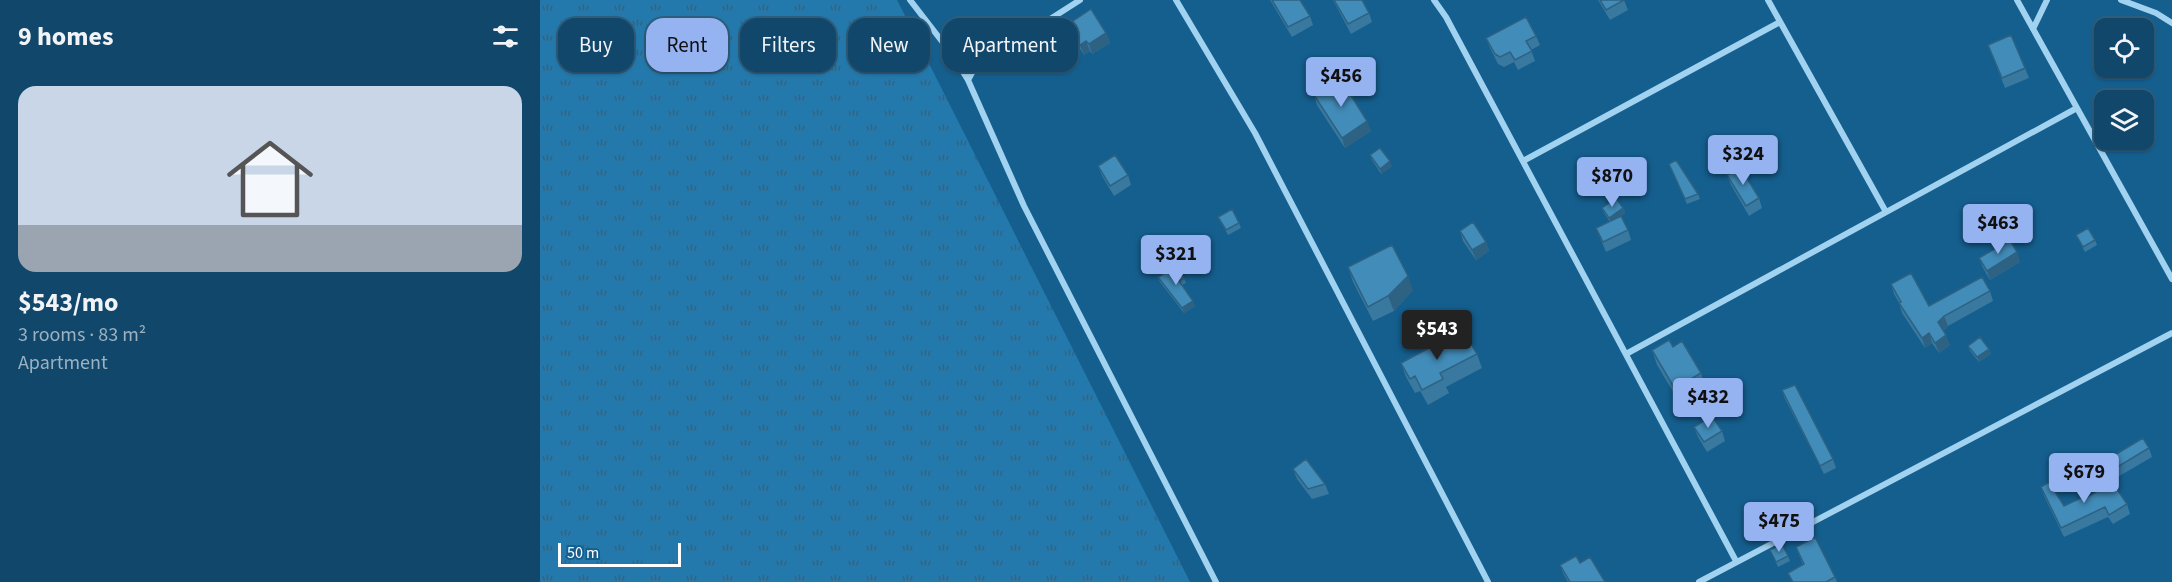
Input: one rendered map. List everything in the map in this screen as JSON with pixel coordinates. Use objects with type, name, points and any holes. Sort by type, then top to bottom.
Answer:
[{"type":"street","points":[[910,0],[942,41]]},
{"type":"street","points":[[1052,18],[1080,0]]},
{"type":"street","points":[[1176,0],[1255,133],[1488,582]]},
{"type":"street","points":[[1434,0],[1446,17],[1736,561]]},
{"type":"street","points":[[1767,0],[1886,212]]},
{"type":"street","points":[[2017,0],[2172,279]]},
{"type":"street","points":[[2033,29],[2047,0]]},
{"type":"street","points":[[2121,0],[2156,13],[2172,22]]},
{"type":"street","points":[[1523,161],[1780,22]]},
{"type":"street","points":[[963,72],[1024,206],[1216,582]]},
{"type":"street","points":[[968,80],[972,72]]},
{"type":"street","points":[[1626,354],[2077,108]]},
{"type":"street","points":[[1699,582],[2172,333]]},
{"type":"green space","points":[[540,0],[897,0],[906,18],[848,18],[848,72],[930,72],[930,66],[1190,582],[540,582]]},
{"type":"building","points":[[1272,0],[1300,0],[1310,16],[1288,27]]},
{"type":"building","points":[[1334,0],[1362,0],[1369,13],[1348,24]]},
{"type":"building","points":[[1600,0],[1624,0],[1606,10]]},
{"type":"building","points":[[1091,9],[1106,33],[1089,44],[1086,41],[1080,45],[1078,18]]},
{"type":"building","points":[[1526,17],[1536,36],[1526,41],[1532,51],[1515,60],[1510,52],[1500,57],[1495,54],[1486,38]]},
{"type":"building","points":[[2011,35],[2025,68],[2002,78],[1988,45]]},
{"type":"building","points":[[1345,79],[1351,90],[1348,91],[1367,121],[1342,138],[1314,95]]},
{"type":"building","points":[[1380,148],[1390,161],[1380,169],[1370,155]]},
{"type":"building","points":[[1759,148],[1766,159],[1755,166],[1748,155]]},
{"type":"building","points":[[1115,155],[1128,175],[1110,186],[1098,166]]},
{"type":"building","points":[[1676,160],[1698,194],[1685,199],[1669,164]]},
{"type":"building","points":[[1740,167],[1759,198],[1746,206],[1727,175]]},
{"type":"building","points":[[1616,198],[1623,208],[1609,218],[1602,208]]},
{"type":"building","points":[[1232,209],[1239,223],[1226,230],[1218,217]]},
{"type":"building","points":[[1621,216],[1628,230],[1603,242],[1596,228]]},
{"type":"building","points":[[1473,222],[1486,242],[1472,250],[1460,231]]},
{"type":"building","points":[[2088,228],[2095,240],[2083,247],[2076,235]]},
{"type":"building","points":[[2010,240],[2017,252],[1987,271],[1979,258]]},
{"type":"building","points":[[1392,245],[1408,276],[1388,296],[1368,307],[1348,267]]},
{"type":"building","points":[[1177,266],[1184,278],[1179,281],[1193,301],[1182,308],[1158,277]]},
{"type":"building","points":[[1911,273],[1929,306],[1982,277],[1990,291],[1944,316],[1938,322],[1946,335],[1935,343],[1929,333],[1922,338],[1899,303],[1901,302],[1891,284]]},
{"type":"building","points":[[1455,334],[1462,346],[1470,342],[1477,354],[1440,373],[1443,379],[1422,390],[1415,376],[1410,379],[1401,363]]},
{"type":"building","points":[[1980,337],[1989,349],[1977,357],[1968,346]]},
{"type":"building","points":[[1669,340],[1673,347],[1682,341],[1701,373],[1691,379],[1696,386],[1679,396],[1652,350]]},
{"type":"building","points":[[1795,385],[1833,459],[1820,466],[1782,390]]},
{"type":"building","points":[[1712,416],[1722,431],[1704,442],[1694,427]]},
{"type":"building","points":[[2143,438],[2149,448],[2099,478],[2093,468]]},
{"type":"building","points":[[1306,459],[1325,484],[1308,489],[1293,469]]},
{"type":"building","points":[[2049,482],[2064,506],[2085,496],[2086,498],[2112,482],[2127,504],[2109,515],[2105,507],[2061,528],[2041,487]]},
{"type":"building","points":[[1815,537],[1835,577],[1826,582],[1793,582],[1788,573],[1804,564],[1796,547]]},
{"type":"building","points":[[1782,544],[1788,556],[1776,562],[1770,550]]},
{"type":"building","points":[[1576,556],[1580,563],[1590,557],[1605,582],[1570,582],[1560,565]]}]
